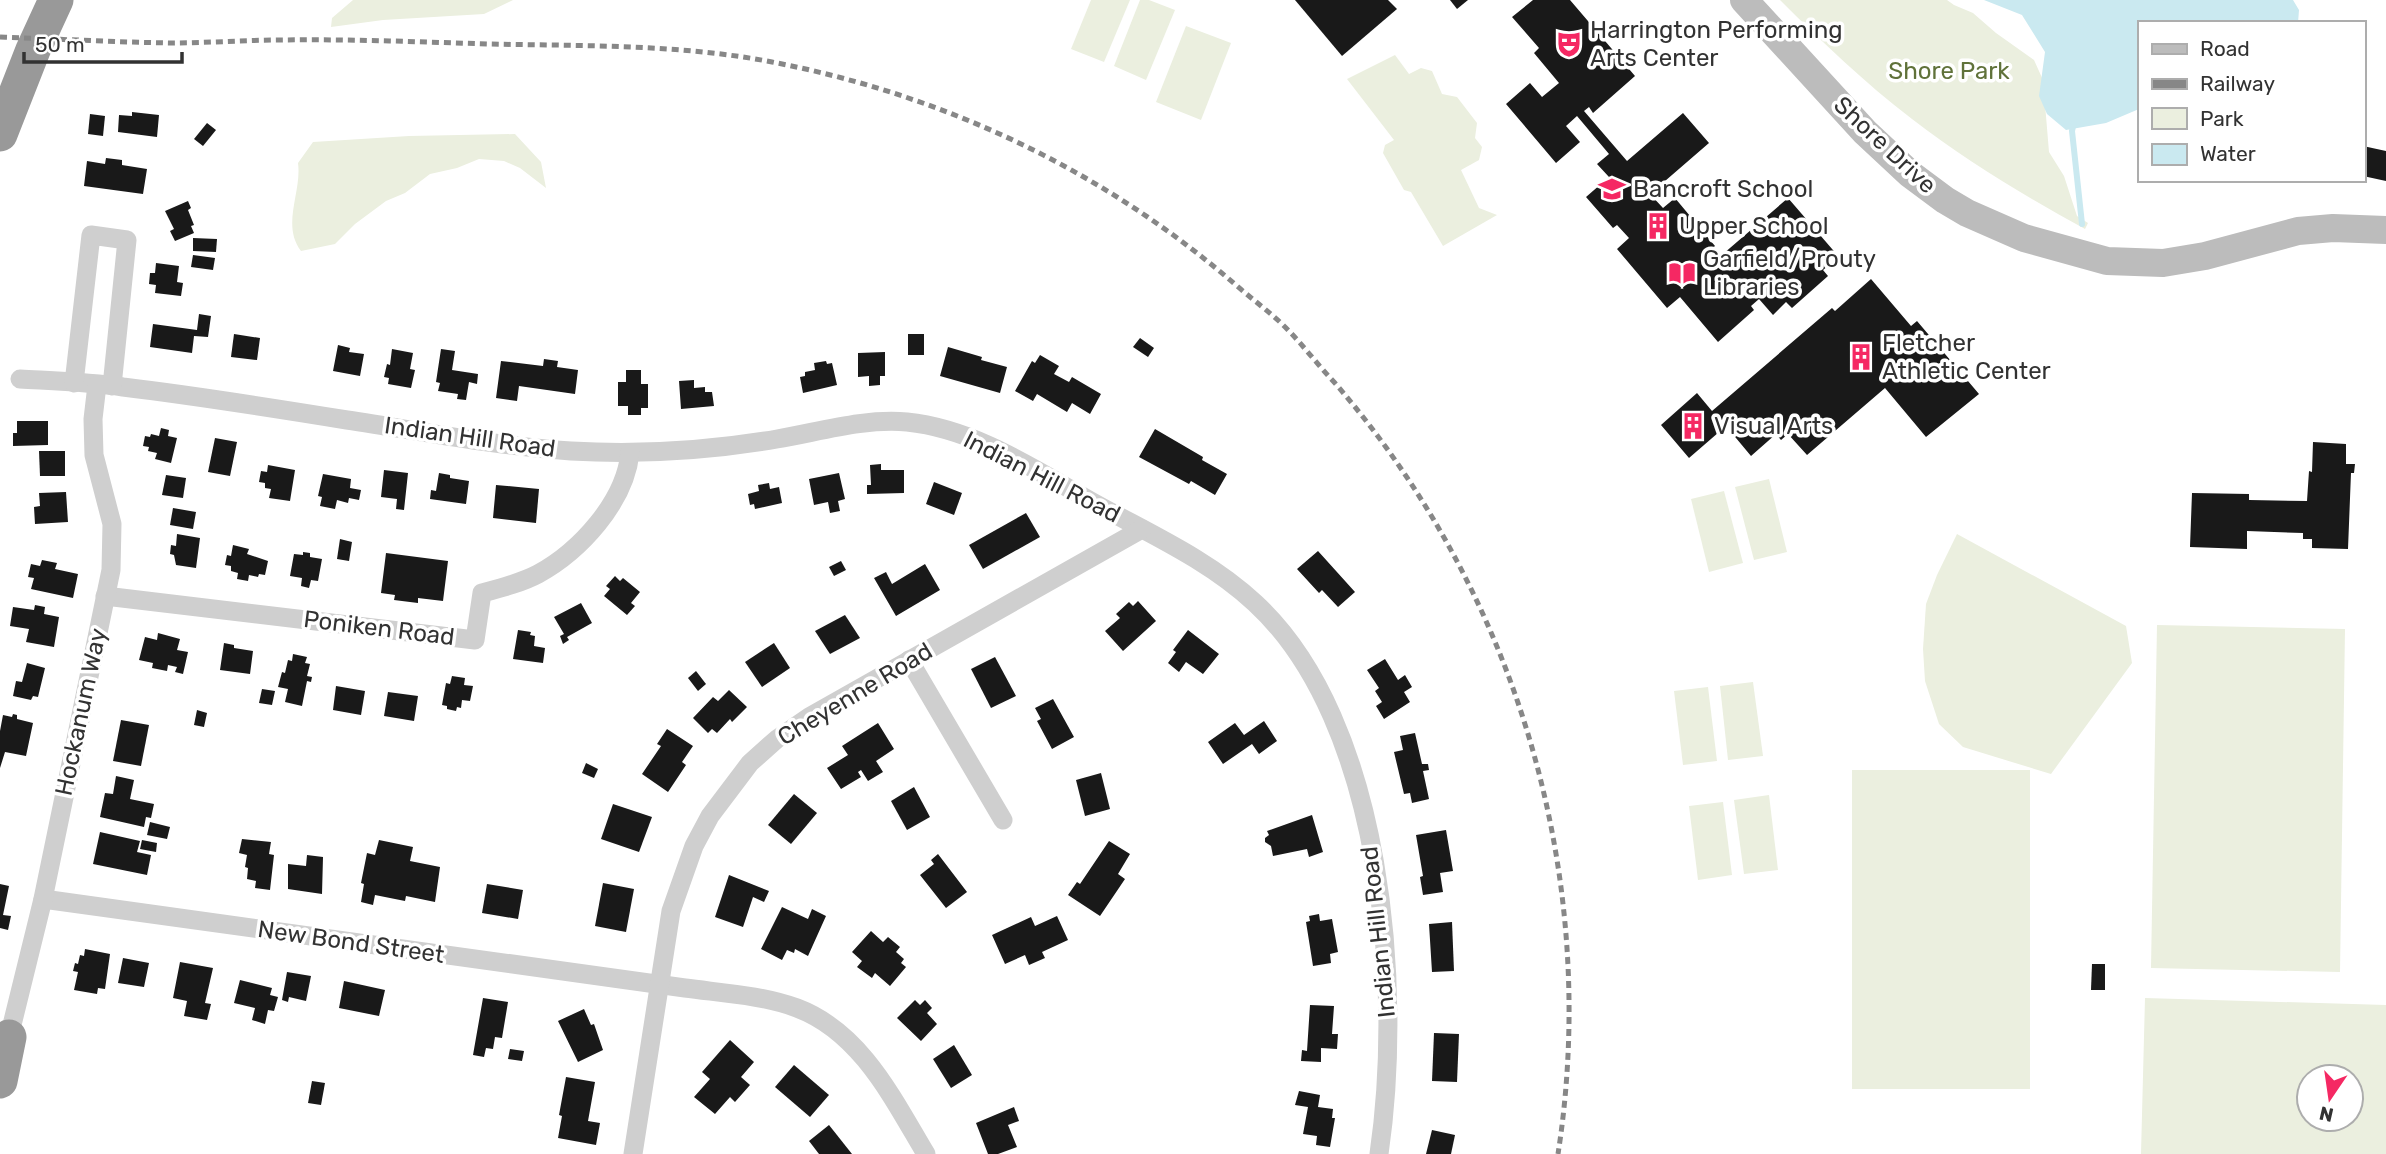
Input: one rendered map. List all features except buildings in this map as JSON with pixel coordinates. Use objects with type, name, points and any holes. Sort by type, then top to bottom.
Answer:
[{"type":"highway","points":[[0,134],[33,50],[57,0]]},
{"type":"highway","points":[[0,1081],[9,1037]]},
{"type":"main road","name":"Shore Drive","points":[[1744,0],[1873,140],[1910,174],[1967,213],[2024,238],[2107,261],[2164,263],[2205,256],[2298,231],[2333,228],[2386,230]]},
{"type":"street","name":"Hockanum Way","points":[[9,1037],[43,899],[111,570],[112,524],[94,455],[93,419],[104,385],[127,240],[91,235],[74,383]]},
{"type":"street","name":"Indian Hill Road","points":[[20,379],[104,385],[504,444],[630,453],[724,447],[877,422],[910,422],[951,431],[997,450],[1202,563],[1238,588],[1272,620],[1296,649],[1315,680],[1353,769],[1371,848],[1382,921],[1388,1026],[1386,1094],[1379,1154]]},
{"type":"street","name":"Poniken Road","points":[[105,596],[475,640],[482,593],[537,575],[573,549],[614,498],[629,466],[630,453]]},
{"type":"street","name":"Cheyenne Road","points":[[633,1154],[671,911],[694,846],[710,816],[750,763],[777,739],[809,717],[1142,529]]},
{"type":"street","points":[[909,660],[1003,820]]},
{"type":"street","name":"New Bond Street","points":[[43,899],[659,984],[798,1008],[831,1026],[870,1066],[926,1154]]},
{"type":"green space","points":[[353,0],[513,0],[484,14],[383,20],[331,27],[332,18]]},
{"type":"green space","points":[[1091,0],[1130,0],[1104,62],[1071,49]]},
{"type":"green space","points":[[1140,0],[1149,0],[1175,10],[1146,80],[1114,66]]},
{"type":"green space","name":"Shore Park","points":[[1780,0],[1947,0],[1973,13],[2034,60],[2043,80],[2049,152],[2064,176],[2077,216],[2088,223],[2085,229],[1996,177],[1932,134],[1861,77]]},
{"type":"green space","points":[[1186,26],[1231,43],[1201,120],[1156,102]]},
{"type":"green space","points":[[1395,55],[1409,74],[1421,68],[1432,71],[1442,94],[1457,97],[1477,123],[1475,138],[1482,147],[1479,160],[1461,170],[1479,208],[1497,215],[1443,246],[1411,192],[1404,190],[1383,153],[1385,145],[1394,140],[1347,79]]},
{"type":"green space","points":[[515,134],[541,162],[546,188],[520,168],[504,161],[479,159],[457,168],[430,174],[405,193],[386,201],[355,224],[335,244],[301,251],[295,241],[292,219],[298,163],[313,142],[409,136]]},
{"type":"green space","points":[[1769,479],[1787,552],[1754,560],[1735,487]]},
{"type":"green space","points":[[1724,491],[1743,563],[1709,572],[1691,499]]},
{"type":"green space","points":[[1957,534],[2126,626],[2132,663],[2051,774],[1963,747],[1939,724],[1925,681],[1923,649],[1926,604]]},
{"type":"green space","points":[[2157,625],[2345,629],[2340,972],[2151,968]]},
{"type":"green space","points":[[1753,682],[1763,756],[1728,760],[1720,686]]},
{"type":"green space","points":[[1708,687],[1717,761],[1683,765],[1674,691]]},
{"type":"green space","points":[[1852,770],[2030,770],[2030,1089],[1852,1089]]},
{"type":"green space","points":[[1769,795],[1778,870],[1744,874],[1734,800]]},
{"type":"green space","points":[[1723,802],[1732,875],[1698,880],[1689,806]]},
{"type":"green space","points":[[2145,998],[2386,1005],[2386,1154],[2141,1154]]},
{"type":"water","points":[[1984,0],[2293,0],[2299,10],[2298,21],[2138,21],[2138,109],[2106,123],[2066,130],[2047,114],[2039,96],[2045,52],[2022,15]]},
{"type":"waterway","points":[[2074,122],[2072,131],[2082,224]]},
{"type":"railway","points":[[0,37],[170,43],[335,40],[595,46],[737,56],[836,76],[960,117],[1020,143],[1133,207],[1186,245],[1270,314],[1288,330],[1334,382],[1398,464],[1452,552],[1497,646],[1531,743],[1554,844],[1567,946],[1568,1050],[1558,1154]]},
{"type":"place","name":"Harrington Performing Arts Center","points":[[1569,44]]},
{"type":"place","name":"Bancroft School","points":[[1612,189]]},
{"type":"place","name":"Upper School","points":[[1658,226]]},
{"type":"place","name":"Garfield/Prouty Libraries","points":[[1682,273]]},
{"type":"place","name":"Fletcher Athletic Center","points":[[1861,357]]},
{"type":"place","name":"Visual Arts","points":[[1693,426]]}]
